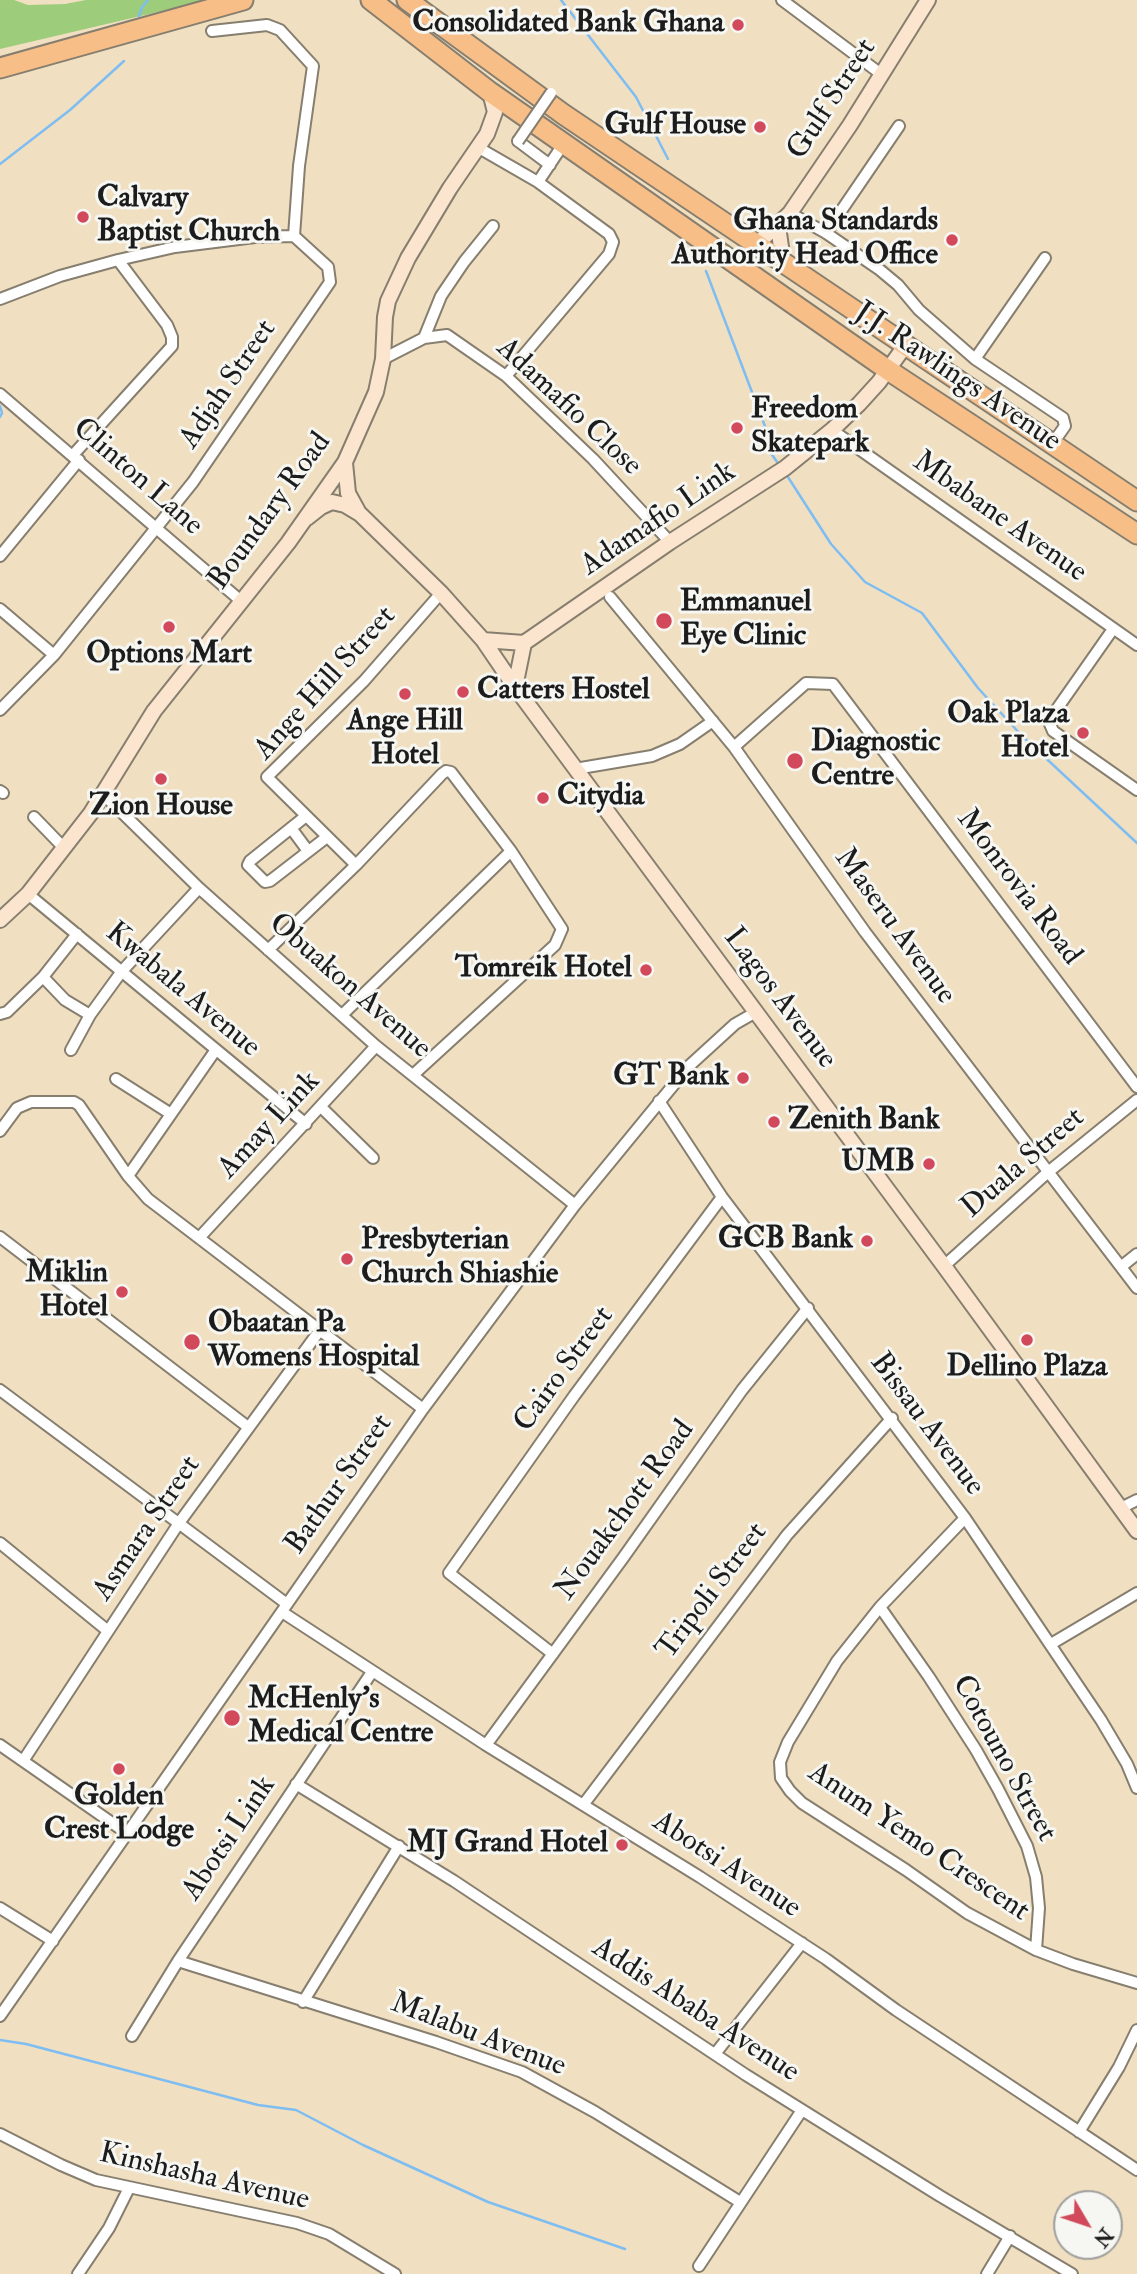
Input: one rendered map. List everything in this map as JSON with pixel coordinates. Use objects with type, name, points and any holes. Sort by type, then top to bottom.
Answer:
[{"type":"highway","points":[[0,68],[243,0]]},
{"type":"highway","name":"J.J. Rawlings Avenue","points":[[407,0],[533,87],[563,114],[1137,500]]},
{"type":"highway","points":[[423,0],[438,23]]},
{"type":"highway","name":"J.J. Rawlings Avenue","points":[[370,1],[490,92],[888,370],[1137,534]]},
{"type":"street","points":[[782,0],[881,74]]},
{"type":"street","name":"Gulf Street","points":[[757,244],[790,213],[928,0]]},
{"type":"street","points":[[0,299],[60,276],[175,247],[255,237],[294,236],[299,166],[313,66],[280,30],[267,25],[212,32]]},
{"type":"street","name":"Boundary Road","points":[[0,920],[27,894],[64,848],[103,794],[154,711],[307,518],[345,462],[376,392],[383,359],[385,317],[393,290],[408,258],[450,188],[479,148],[495,117],[490,92]]},
{"type":"street","points":[[550,165],[517,141],[551,93],[566,108],[563,114]]},
{"type":"street","points":[[826,233],[899,126]]},
{"type":"street","points":[[538,182],[564,144]]},
{"type":"street","points":[[479,148],[538,182],[609,234],[613,242],[609,254],[506,376]]},
{"type":"street","points":[[790,213],[826,233],[898,285],[919,310],[975,359],[1063,418],[1065,426],[1053,443]]},
{"type":"street","points":[[383,359],[424,338],[441,296],[464,262],[494,226]]},
{"type":"street","points":[[778,226],[783,261]]},
{"type":"street","name":"Adjah Street","points":[[0,710],[54,655],[193,482],[330,282],[328,267],[294,236]]},
{"type":"street","points":[[975,359],[1045,258]]},
{"type":"street","points":[[0,556],[76,458],[172,346],[172,337],[167,326],[118,260]]},
{"type":"street","name":"Adamafio Close","points":[[424,338],[447,335],[506,376],[593,459],[670,542]]},
{"type":"street","name":"Adamafio Link","points":[[524,643],[670,542],[785,468],[859,404],[905,346]]},
{"type":"street","name":"Clinton Lane","points":[[0,394],[241,601]]},
{"type":"street","name":"Mbabane Avenue","points":[[832,430],[1137,645]]},
{"type":"street","name":"Lagos Avenue","points":[[345,462],[348,493],[360,514]]},
{"type":"street","name":"Lagos Avenue","points":[[307,518],[332,502],[345,505],[360,514],[441,593],[483,640],[575,769],[1137,1531]]},
{"type":"street","name":"Ange Hill Street","points":[[355,865],[267,777],[364,681],[441,593]]},
{"type":"street","name":"Maseru Avenue","points":[[610,597],[734,747],[865,932],[1137,1288]]},
{"type":"street","points":[[0,609],[54,655]]},
{"type":"street","points":[[1113,629],[1052,716],[1050,724],[1052,731],[1137,790]]},
{"type":"street","points":[[483,640],[524,643],[515,687]]},
{"type":"street","name":"Monrovia Road","points":[[734,747],[806,683],[833,684],[1137,1087]]},
{"type":"street","points":[[575,769],[652,756],[680,744],[713,721]]},
{"type":"street","points":[[268,950],[446,771],[450,772],[511,852],[562,929],[555,945],[413,1075]]},
{"type":"street","name":"Obuakon Avenue","points":[[103,794],[199,888],[376,1046],[575,1205]]},
{"type":"street","points":[[306,816],[248,865],[265,882],[271,881],[327,837]]},
{"type":"street","points":[[34,817],[64,848]]},
{"type":"street","points":[[291,828],[308,850]]},
{"type":"street","points":[[342,1015],[511,852]]},
{"type":"street","points":[[71,1050],[90,1015],[122,971],[199,888]]},
{"type":"street","name":"Kwabala Avenue","points":[[27,894],[306,1124]]},
{"type":"street","points":[[0,1014],[7,1012],[21,995],[43,977],[76,934]]},
{"type":"street","points":[[43,977],[65,1000],[90,1015]]},
{"type":"street","name":"Bathur Street","points":[[0,2016],[423,1409],[575,1205],[659,1101],[699,1058],[735,1024],[756,1012]]},
{"type":"street","name":"Amay Link","points":[[199,1238],[376,1046]]},
{"type":"street","points":[[128,1175],[215,1051]]},
{"type":"street","points":[[116,1079],[171,1114]]},
{"type":"street","name":"Duala Street","points":[[944,1266],[1048,1173],[1137,1100]]},
{"type":"street","name":"Bissau Avenue","points":[[659,1101],[722,1197],[892,1418],[965,1518],[1114,1741],[1137,1788]]},
{"type":"street","points":[[0,1130],[17,1108],[31,1102],[74,1102],[82,1109],[148,1199],[423,1409]]},
{"type":"street","points":[[321,1107],[373,1158]]},
{"type":"street","name":"Cairo Street","points":[[553,1654],[449,1573],[573,1396],[722,1197]]},
{"type":"street","points":[[0,1237],[248,1427]]},
{"type":"street","points":[[1122,1266],[1137,1254]]},
{"type":"street","name":"Nouakchott Road","points":[[486,1745],[742,1391],[808,1308]]},
{"type":"street","name":"Asmara Street","points":[[23,1761],[179,1523],[320,1330]]},
{"type":"street","name":"Abotsi Avenue","points":[[0,1390],[179,1523],[285,1608],[372,1672],[802,1943],[895,2010],[1137,2170]]},
{"type":"street","name":"Tripoli Street","points":[[583,1805],[787,1535],[892,1418]]},
{"type":"street","points":[[1121,1508],[1137,1500]]},
{"type":"street","name":"Anum Yemo Crescent","points":[[965,1518],[880,1607],[837,1661],[788,1742],[780,1762],[781,1778],[803,1803],[967,1913],[1036,1950],[1137,1983]]},
{"type":"street","points":[[0,1543],[108,1631]]},
{"type":"street","points":[[1051,1644],[1137,1593]]},
{"type":"street","name":"Cotouno Street","points":[[880,1607],[976,1750],[1027,1846],[1036,1877],[1039,1908],[1036,1950]]},
{"type":"street","name":"Abotsi Link","points":[[132,2036],[178,1961],[372,1672]]},
{"type":"street","points":[[0,1745],[128,1834]]},
{"type":"street","name":"Addis Ababa Avenue","points":[[296,1784],[399,1846],[802,2110],[1072,2274]]},
{"type":"street","points":[[303,2002],[399,1846]]},
{"type":"street","points":[[0,1908],[53,1941]]},
{"type":"street","points":[[715,2054],[802,1943]]},
{"type":"street","name":"Malabu Avenue","points":[[178,1961],[436,2042],[539,2080],[606,2118],[740,2202]]},
{"type":"street","points":[[1079,2132],[1119,2067],[1137,2030]]},
{"type":"street","points":[[699,2266],[802,2110]]},
{"type":"street","name":"Kinshasha Avenue","points":[[0,2134],[79,2174],[129,2188],[218,2205],[329,2234],[395,2274]]},
{"type":"street","points":[[78,2274],[109,2228],[129,2188]]},
{"type":"street","points":[[987,2274],[1010,2236]]},
{"type":"green space","points":[[0,0],[14,0],[28,5],[65,4],[86,0],[209,0],[0,49]]},
{"type":"waterway","points":[[139,16],[148,0]]},
{"type":"waterway","points":[[561,0],[636,97],[668,159]]},
{"type":"waterway","points":[[0,164],[70,110],[124,61]]},
{"type":"waterway","points":[[706,271],[766,429],[770,452],[780,466]]},
{"type":"waterway","points":[[0,406],[0,417]]},
{"type":"waterway","points":[[786,474],[831,544],[865,582],[922,613],[978,688],[1022,736],[1137,843]]},
{"type":"waterway","points":[[0,2040],[26,2044],[258,2105],[296,2110],[363,2145],[488,2202],[625,2249]]},
{"type":"place","name":"Consolidated Bank Ghana","points":[[738,25]]},
{"type":"place","name":"Gulf House","points":[[760,127]]},
{"type":"place","name":"Calvary Baptist Church","points":[[83,217]]},
{"type":"place","name":"Ghana Standards Authority Head Office","points":[[952,240]]},
{"type":"place","name":"Freedom Skatepark","points":[[737,428]]},
{"type":"place","name":"Emmanuel Eye Clinic","points":[[664,621]]},
{"type":"place","name":"Options Mart","points":[[169,627]]},
{"type":"place","name":"Catters Hostel","points":[[463,692]]},
{"type":"place","name":"Ange Hill Hotel","points":[[405,694]]},
{"type":"place","name":"Oak Plaza Hotel","points":[[1083,733]]},
{"type":"place","name":"Diagnostic Centre","points":[[795,761]]},
{"type":"place","name":"Zion House","points":[[161,779]]},
{"type":"place","name":"Citydia","points":[[543,798]]},
{"type":"place","name":"Tomreik Hotel","points":[[646,970]]},
{"type":"place","name":"GT Bank","points":[[743,1078]]},
{"type":"place","name":"Zenith Bank","points":[[774,1122]]},
{"type":"place","name":"UMB","points":[[929,1164]]},
{"type":"place","name":"GCB Bank","points":[[867,1241]]},
{"type":"place","name":"Presbyterian Church Shiashie","points":[[347,1259]]},
{"type":"place","name":"Miklin Hotel","points":[[122,1292]]},
{"type":"place","name":"Dellino Plaza","points":[[1027,1340]]},
{"type":"place","name":"Obaatan Pa Womens Hospital","points":[[192,1342]]},
{"type":"place","name":"McHenly's Medical Centre","points":[[232,1718]]},
{"type":"place","name":"Golden Crest Lodge","points":[[119,1769]]},
{"type":"place","name":"MJ Grand Hotel","points":[[622,1845]]}]
